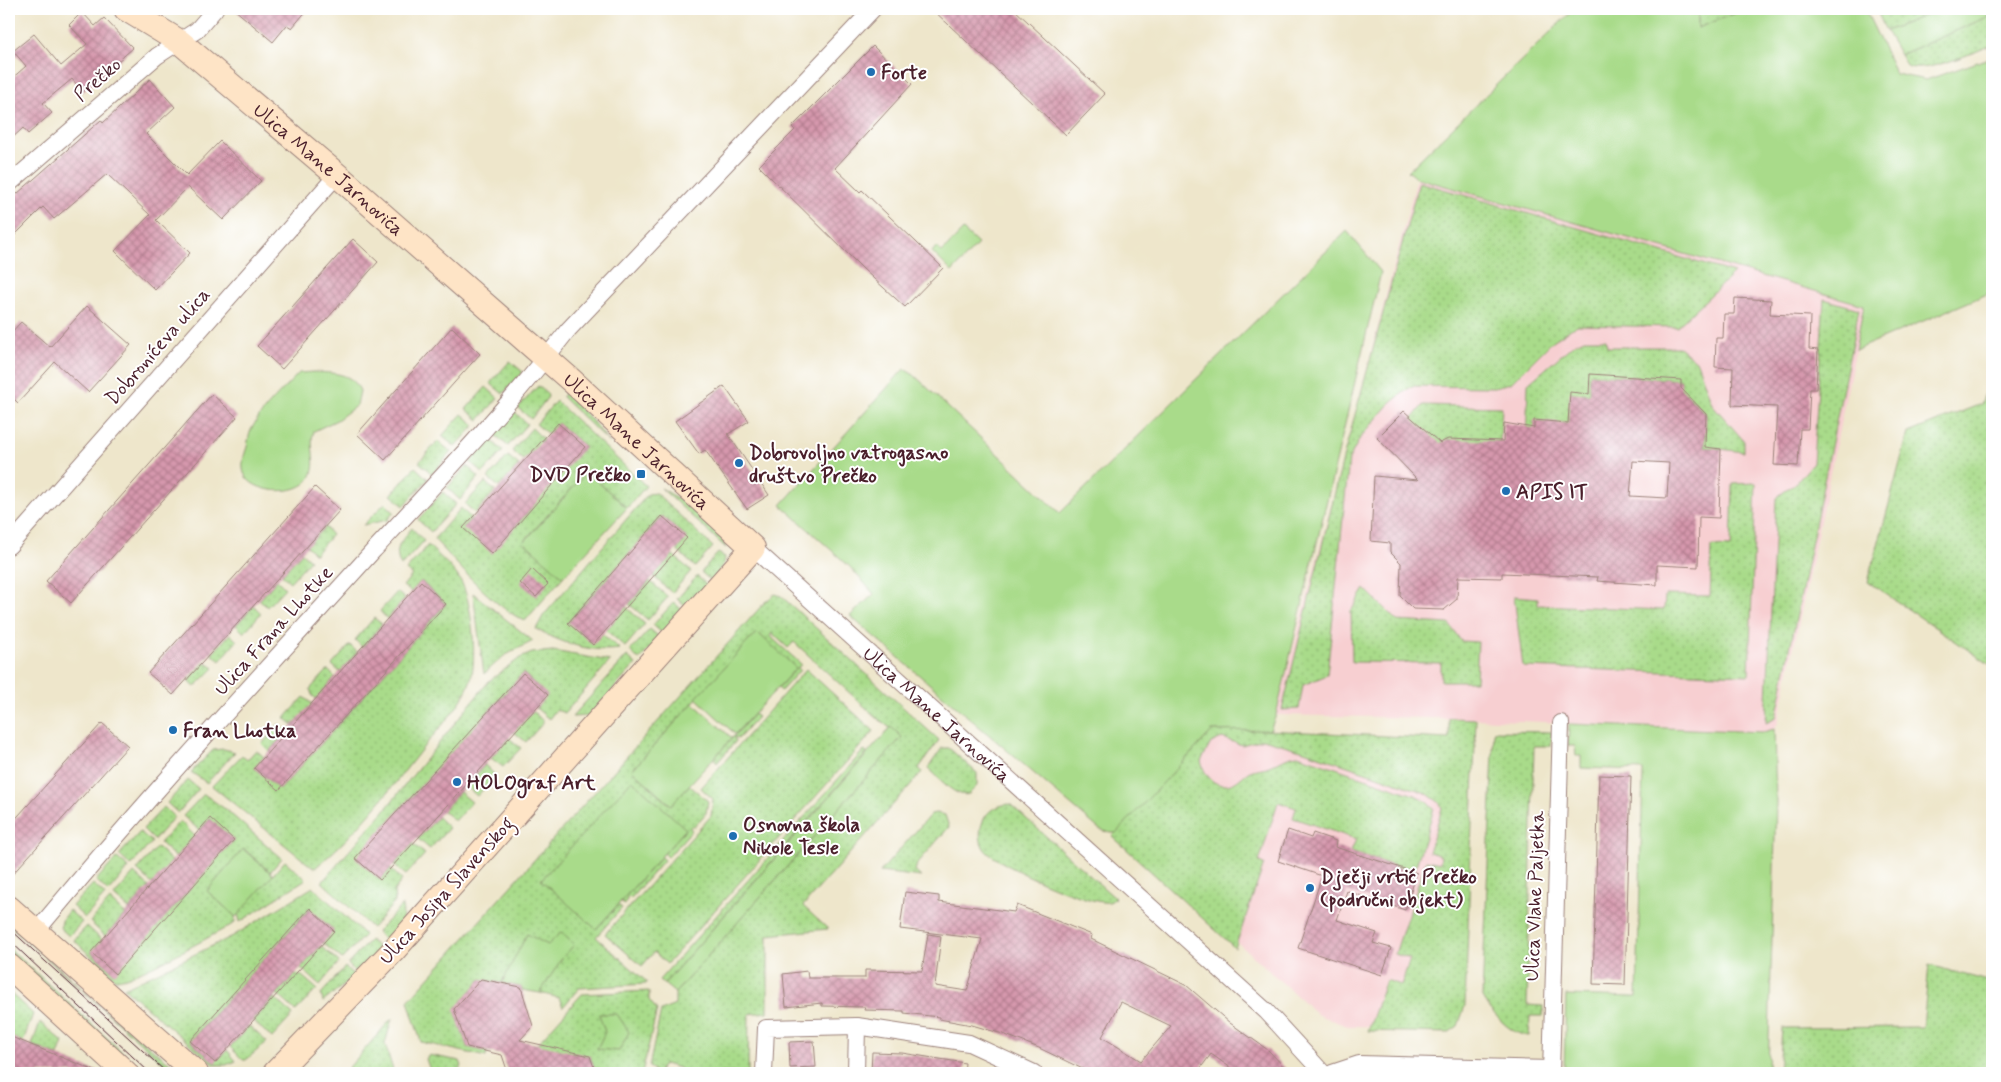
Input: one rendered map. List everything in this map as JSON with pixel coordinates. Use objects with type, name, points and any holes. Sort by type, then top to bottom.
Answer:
[{"type":"street","name":"Ulica Mane Jarnovića","points":[[126,9],[180,42],[337,175],[545,359],[572,380],[753,548],[1266,1011],[1323,1073]]},
{"type":"street","name":"Prečko","points":[[9,184],[157,56],[197,30],[215,9]]},
{"type":"street","points":[[545,359],[568,330],[873,9]]},
{"type":"street","name":"Dobronićeva ulica","points":[[9,546],[337,175]]},
{"type":"street","name":"Ulica Frana Lhotke","points":[[35,932],[178,766],[448,470],[545,359]]},
{"type":"street","name":"Ulica Josipa Slavenskog","points":[[275,1073],[392,952],[753,548]]},
{"type":"street","name":"Ulica Vlahe Paljetka","points":[[1332,1073],[1359,1064],[1551,1071],[1561,723]]},
{"type":"street","points":[[9,908],[196,1073]]},
{"type":"street","points":[[9,966],[126,1073]]},
{"type":"street","points":[[300,1073],[305,1059],[330,1015]]},
{"type":"street","points":[[856,1026],[856,1073]]},
{"type":"street","points":[[764,1073],[766,1028],[856,1026],[969,1043],[1034,1073]]},
{"type":"shaded area","points":[[1417,178],[1865,305],[1778,723],[1774,729],[1763,732],[1476,719],[1276,715]]},
{"type":"shaded area","name":"Dječji vrtić Prečko (područni objekt)","points":[[1212,731],[1449,739],[1440,1027],[1347,1026],[1318,1015],[1116,833]]},
{"type":"green space","points":[[1574,9],[1698,9],[1698,28],[1746,9],[1865,9],[1896,74],[1926,80],[1992,57],[1992,292],[1855,350],[1864,305],[1417,178],[1408,171]]},
{"type":"green space","points":[[1698,9],[1746,9],[1698,28]]},
{"type":"green space","points":[[1876,9],[1942,9],[1886,31]]},
{"type":"green space","points":[[1942,9],[1992,9],[1992,15],[1900,55],[1886,31]]},
{"type":"green space","points":[[1992,15],[1992,45],[1948,62],[1923,68],[1913,68],[1906,65],[1900,55]]},
{"type":"green space","points":[[1419,182],[1734,273],[1677,327],[1577,325],[1553,341],[1511,383],[1494,387],[1412,386],[1389,404],[1360,438],[1349,459],[1327,675],[1303,685],[1299,709],[1282,710],[1345,451]]},
{"type":"green space","points":[[963,230],[978,244],[952,272],[932,252],[936,247],[942,252]]},
{"type":"green space","points":[[1347,231],[1381,272],[1276,715],[1270,730],[1212,731],[1116,833],[1099,829],[850,616],[874,594],[849,566],[781,505],[904,369],[914,375],[1060,513]]},
{"type":"green space","points":[[1824,299],[1859,309],[1776,718],[1766,723],[1776,498],[1798,481],[1813,463]]},
{"type":"green space","points":[[1584,339],[1606,339],[1607,347],[1679,347],[1697,362],[1712,404],[1744,441],[1744,452],[1705,447],[1706,414],[1687,394],[1680,393],[1681,380],[1590,374],[1589,394],[1571,393],[1568,423],[1526,445],[1528,384],[1574,344]]},
{"type":"green space","points":[[510,361],[523,372],[503,394],[490,383]]},
{"type":"green space","points":[[314,372],[341,375],[352,380],[360,391],[357,405],[337,420],[314,431],[312,437],[313,472],[304,484],[296,488],[276,491],[256,485],[248,480],[243,467],[251,430],[267,406],[299,373]]},
{"type":"green space","points":[[1992,375],[1992,666],[1868,582],[1908,433],[1981,404]]},
{"type":"green space","points":[[538,386],[547,393],[548,397],[531,419],[518,408]]},
{"type":"green space","points":[[486,387],[498,398],[479,420],[466,409]]},
{"type":"green space","points":[[565,392],[589,417],[610,443],[562,397]]},
{"type":"green space","points":[[556,401],[646,486],[627,508],[587,472],[524,541],[563,577],[525,621],[500,606],[434,539],[461,508],[471,518],[463,528],[585,447],[558,423],[548,434],[536,424]]},
{"type":"green space","points":[[1423,405],[1502,407],[1500,445],[1439,450],[1411,420]]},
{"type":"green space","points":[[515,412],[527,424],[508,446],[495,435]]},
{"type":"green space","points":[[462,414],[475,425],[455,447],[442,436]]},
{"type":"green space","points":[[532,428],[543,439],[523,460],[512,451]]},
{"type":"green space","points":[[490,439],[503,451],[483,473],[470,462]]},
{"type":"green space","points":[[438,441],[451,452],[432,474],[419,462]]},
{"type":"green space","points":[[508,456],[519,465],[499,487],[488,478]]},
{"type":"green space","points":[[467,466],[479,477],[460,500],[447,488]]},
{"type":"green space","points":[[415,467],[428,479],[404,506],[391,495]]},
{"type":"green space","points":[[587,472],[627,508],[563,577],[524,542]]},
{"type":"green space","points":[[485,482],[495,491],[475,513],[465,504]]},
{"type":"green space","points":[[1756,483],[1749,675],[1523,667],[1514,596],[1538,598],[1538,605],[1664,610],[1665,595],[1710,596],[1712,546],[1731,547],[1733,484]]},
{"type":"green space","points":[[661,488],[708,520],[716,528],[726,548]]},
{"type":"green space","points":[[443,492],[456,504],[431,532],[418,520]]},
{"type":"green space","points":[[656,493],[713,547],[695,567],[677,550],[687,538],[662,516],[568,622],[593,644],[602,634],[620,649],[598,650],[576,646],[536,629],[543,616],[648,494]]},
{"type":"green space","points":[[385,503],[394,512],[387,520],[363,525]]},
{"type":"green space","points":[[325,527],[332,535],[315,554],[307,546]]},
{"type":"green space","points":[[412,528],[424,541],[401,566],[398,560],[399,545]]},
{"type":"green space","points":[[428,545],[456,574],[464,587],[472,629],[473,659],[470,682],[462,699],[451,714],[374,809],[346,840],[315,868],[312,867],[212,786],[242,755],[247,760],[256,750],[264,757],[254,768],[280,790],[446,604],[421,581],[411,592],[403,586],[412,575],[406,570]]},
{"type":"green space","points":[[302,553],[310,560],[290,582],[282,575]]},
{"type":"green space","points":[[718,553],[725,557],[724,563],[712,582],[701,572]]},
{"type":"green space","points":[[673,555],[691,571],[672,593],[653,576]]},
{"type":"green space","points":[[697,576],[708,586],[687,608],[677,599]]},
{"type":"green space","points":[[277,580],[285,588],[267,607],[260,600]]},
{"type":"green space","points":[[650,581],[668,597],[648,620],[629,604]]},
{"type":"green space","points":[[1365,589],[1397,621],[1449,624],[1461,641],[1478,642],[1476,681],[1441,681],[1441,663],[1352,662],[1351,611]]},
{"type":"green space","points":[[397,592],[405,599],[387,619],[380,611]]},
{"type":"green space","points":[[473,593],[533,641],[504,656],[484,674]]},
{"type":"green space","points":[[775,594],[781,596],[939,740],[919,768],[922,772],[803,906],[828,929],[768,935],[768,1012],[749,1014],[748,1073],[682,1073],[679,1068],[665,1064],[661,1067],[659,1073],[654,1073],[654,1070],[649,1067],[661,1011],[675,1005],[675,993],[902,737],[877,718],[794,642],[788,648],[772,633],[770,636],[801,664],[798,668],[800,670],[781,691],[778,688],[796,668],[756,633],[632,770],[670,805],[689,785],[708,801],[706,813],[694,827],[692,825],[690,828],[692,830],[668,857],[664,853],[596,929],[618,905],[622,908],[596,937],[647,982],[646,984],[579,988],[563,1007],[559,998],[540,993],[548,978],[504,977],[502,983],[481,979],[455,1009],[467,1047],[487,1052],[486,1057],[421,1042],[408,1001],[765,602]]},
{"type":"green space","points":[[674,602],[684,612],[663,634],[653,625]]},
{"type":"green space","points":[[254,606],[261,613],[244,633],[236,625]]},
{"type":"green space","points":[[626,607],[645,624],[625,647],[606,630]]},
{"type":"green space","points":[[374,618],[382,624],[362,647],[355,640]]},
{"type":"green space","points":[[650,629],[660,638],[639,660],[630,651]]},
{"type":"green space","points":[[757,632],[796,668],[735,734],[696,698]]},
{"type":"green space","points":[[230,634],[237,641],[220,661],[212,654]]},
{"type":"green space","points":[[350,645],[357,652],[340,672],[332,665]]},
{"type":"green space","points":[[553,651],[610,661],[565,713],[556,710],[549,719],[536,708],[547,695],[523,673],[356,858],[380,880],[391,869],[402,880],[394,891],[395,902],[372,928],[322,882],[384,811],[489,681],[520,658],[532,653]]},
{"type":"green space","points":[[627,656],[636,664],[589,716],[572,717]]},
{"type":"green space","points":[[205,662],[214,668],[195,687],[188,681]]},
{"type":"green space","points":[[806,669],[874,731],[667,964],[654,952],[642,966],[605,934],[711,816],[713,799],[701,788]]},
{"type":"green space","points":[[328,670],[335,677],[316,699],[310,689]]},
{"type":"green space","points":[[304,697],[312,704],[293,725],[285,718]]},
{"type":"green space","points":[[693,703],[732,738],[671,805],[632,770]]},
{"type":"green space","points":[[533,711],[544,722],[526,742],[514,732]]},
{"type":"green space","points":[[754,714],[758,717],[738,739],[734,738],[736,741],[717,763],[714,758]]},
{"type":"green space","points":[[1449,718],[1476,719],[1465,1006],[1458,1026],[1448,1033],[1368,1031],[1386,980],[1401,985],[1410,959],[1395,954],[1426,860],[1440,863],[1441,856],[1429,852],[1442,808],[1440,803],[1426,793],[1301,750],[1263,739],[1242,745],[1222,738],[1211,743],[1201,761],[1207,775],[1220,784],[1231,784],[1250,771],[1267,767],[1286,758],[1298,755],[1417,796],[1428,802],[1434,809],[1414,872],[1351,852],[1356,839],[1293,818],[1296,808],[1278,802],[1259,862],[1264,864],[1235,948],[1112,836],[1212,731],[1245,729],[1449,739]]},
{"type":"green space","points":[[279,724],[287,731],[269,751],[262,744]]},
{"type":"green space","points":[[1569,724],[1763,732],[1774,729],[1776,802],[1768,1073],[1564,1073],[1566,995],[1637,997],[1643,770],[1581,768],[1581,756],[1576,756],[1575,746],[1568,746]]},
{"type":"green space","points":[[891,727],[902,737],[675,993],[664,984]]},
{"type":"green space","points":[[1494,731],[1552,732],[1551,746],[1534,746],[1527,1005],[1544,1006],[1543,1016],[1530,1016],[1529,1036],[1515,1032],[1502,1022],[1490,1009],[1482,996]]},
{"type":"green space","points":[[509,738],[521,748],[503,767],[491,758]]},
{"type":"green space","points":[[942,748],[949,748],[977,773],[977,786],[969,794],[964,795],[953,790],[928,768]]},
{"type":"green space","points":[[224,749],[235,752],[207,783],[191,772],[213,750]]},
{"type":"green space","points":[[864,750],[867,753],[664,984],[659,980]]},
{"type":"green space","points":[[485,765],[496,776],[477,796],[466,786]]},
{"type":"green space","points":[[188,780],[199,789],[178,813],[167,803]]},
{"type":"green space","points":[[632,780],[686,829],[596,929],[541,880]]},
{"type":"green space","points":[[460,792],[472,802],[455,821],[443,811]]},
{"type":"green space","points":[[204,794],[225,809],[282,858],[270,872],[244,849],[207,891],[235,916],[235,923],[156,965],[115,979],[74,940],[87,926],[102,940],[91,952],[115,973],[234,840],[210,819],[199,830],[183,816]]},
{"type":"green space","points":[[1010,804],[1115,898],[1109,902],[1099,902],[1065,891],[1007,865],[985,850],[980,832],[985,817],[994,808]]},
{"type":"green space","points":[[164,807],[174,817],[154,840],[143,829]]},
{"type":"green space","points":[[931,814],[945,815],[949,827],[917,864],[915,871],[921,877],[880,872]]},
{"type":"green space","points":[[438,817],[449,828],[430,849],[418,839]]},
{"type":"green space","points":[[180,821],[195,836],[175,857],[160,843]]},
{"type":"green space","points":[[140,832],[152,842],[131,866],[119,855]]},
{"type":"green space","points":[[413,844],[425,854],[406,875],[394,865]]},
{"type":"green space","points":[[157,847],[172,861],[152,884],[137,870]]},
{"type":"green space","points":[[243,849],[273,875],[236,917],[207,891]]},
{"type":"green space","points":[[661,857],[664,860],[631,898],[628,897],[624,905],[621,901]]},
{"type":"green space","points":[[117,858],[129,868],[108,892],[96,880]]},
{"type":"green space","points":[[285,861],[306,879],[240,922],[238,914]]},
{"type":"green space","points":[[134,873],[149,887],[129,909],[114,896]]},
{"type":"green space","points":[[93,884],[105,895],[85,918],[72,906]]},
{"type":"green space","points":[[313,887],[365,935],[342,959],[323,943],[334,930],[309,909],[190,1041],[215,1063],[227,1050],[236,1061],[226,1065],[214,1065],[124,988],[233,936]]},
{"type":"green space","points":[[110,900],[125,914],[105,936],[90,922]]},
{"type":"green space","points":[[402,905],[402,922],[386,941],[377,932]]},
{"type":"green space","points":[[69,910],[82,922],[69,936],[60,928],[63,918]]},
{"type":"green space","points":[[9,922],[106,1011],[182,1073],[174,1073],[9,924]]},
{"type":"green space","points":[[561,932],[574,945],[562,958],[540,993],[522,990],[521,987],[502,983],[527,934],[548,945]]},
{"type":"green space","points":[[370,940],[380,949],[357,974],[348,964]]},
{"type":"green space","points":[[321,946],[339,962],[320,985],[301,968]]},
{"type":"green space","points":[[9,948],[145,1073],[140,1073],[9,953]]},
{"type":"green space","points":[[1929,965],[1992,982],[1992,1073],[1779,1073],[1782,1028],[1923,1027]]},
{"type":"green space","points":[[345,967],[355,976],[323,1002],[321,994]]},
{"type":"green space","points":[[296,974],[302,976],[317,989],[296,1011],[277,994]]},
{"type":"green space","points":[[649,991],[649,1000],[657,1010],[642,1073],[596,1073],[590,1056],[530,1052],[582,994]]},
{"type":"green space","points":[[9,992],[33,1014],[23,1042],[9,1036]]},
{"type":"green space","points":[[274,998],[293,1015],[272,1038],[253,1021]]},
{"type":"green space","points":[[599,1014],[617,1014],[629,1032],[619,1051],[597,1049],[605,1032]]},
{"type":"green space","points":[[392,1018],[385,1044],[394,1073],[344,1073]]},
{"type":"green space","points":[[40,1022],[63,1042],[58,1056],[32,1045]]},
{"type":"green space","points":[[249,1026],[267,1042],[246,1060],[243,1060],[230,1047]]},
{"type":"green space","points":[[429,1055],[460,1061],[462,1066],[456,1073],[431,1073],[426,1059]]},
{"type":"building","points":[[234,9],[308,9],[292,28],[287,25],[273,42]]},
{"type":"building","points":[[932,9],[1014,9],[1105,94],[1066,135]]},
{"type":"building","points":[[82,12],[95,26],[104,18],[133,48],[83,92],[72,79],[43,103],[52,113],[28,134],[23,128],[9,141],[9,81],[26,66],[13,51],[34,34],[61,66],[87,44],[69,25]]},
{"type":"building","points":[[873,46],[912,84],[835,168],[860,192],[862,190],[943,268],[905,307],[863,269],[759,166],[795,130],[792,127]]},
{"type":"building","points":[[150,79],[175,107],[146,134],[187,175],[220,141],[261,181],[223,220],[188,187],[156,220],[190,253],[155,290],[115,251],[150,215],[107,174],[54,219],[43,207],[9,241],[9,201],[101,120],[103,123]]},
{"type":"building","points":[[353,239],[378,262],[282,369],[257,346]]},
{"type":"building","points":[[1735,298],[1771,300],[1770,314],[1810,316],[1809,349],[1818,350],[1816,389],[1810,389],[1808,429],[1800,429],[1798,466],[1774,465],[1777,407],[1732,405],[1733,368],[1715,367],[1716,338],[1723,338],[1724,314],[1734,314]]},
{"type":"building","points":[[87,306],[131,345],[88,392],[55,362],[18,403],[9,394],[9,335],[21,322],[50,347]]},
{"type":"building","points":[[452,327],[480,354],[385,460],[357,434]]},
{"type":"building","name":"APIS IT","points":[[1590,374],[1681,380],[1681,388],[1706,414],[1705,447],[1721,449],[1719,518],[1699,517],[1698,567],[1657,565],[1657,585],[1597,581],[1598,577],[1502,573],[1502,578],[1458,577],[1457,599],[1444,610],[1413,609],[1400,596],[1401,563],[1390,552],[1390,543],[1371,541],[1374,476],[1418,480],[1377,438],[1404,411],[1440,443],[1448,439],[1503,441],[1504,423],[1534,428],[1534,420],[1568,423],[1570,392],[1589,394]],"holes":[[[1633,461],[1669,463],[1667,498],[1630,496]]]},
{"type":"building","points":[[724,386],[749,421],[728,434],[769,495],[747,509],[705,450],[699,454],[675,421]]},
{"type":"building","points":[[212,394],[237,417],[71,603],[46,581]]},
{"type":"building","points":[[558,423],[585,447],[492,554],[463,528]]},
{"type":"building","points":[[315,487],[340,510],[173,695],[148,673]]},
{"type":"building","points":[[662,516],[687,538],[593,645],[568,623]]},
{"type":"building","points":[[532,569],[548,584],[536,597],[520,583]]},
{"type":"building","points":[[421,581],[446,604],[279,790],[254,768]]},
{"type":"building","points":[[523,673],[548,695],[380,880],[355,858]]},
{"type":"building","points":[[102,723],[128,746],[9,878],[9,826]]},
{"type":"building","points":[[1599,775],[1631,776],[1625,985],[1593,984]]},
{"type":"building","points":[[210,818],[234,840],[115,974],[91,952]]},
{"type":"building","points":[[1288,830],[1311,838],[1313,833],[1336,841],[1335,847],[1417,873],[1405,910],[1347,891],[1337,920],[1377,933],[1373,943],[1391,948],[1382,975],[1298,948],[1322,876],[1278,861]]},
{"type":"building","points":[[905,892],[939,896],[939,902],[1014,912],[1017,905],[1092,935],[1091,939],[1186,985],[1230,1023],[1268,1050],[1290,1073],[1238,1073],[1211,1054],[1197,1073],[1091,1073],[1039,1048],[1003,1034],[972,1025],[939,1019],[939,1017],[904,1013],[904,1011],[864,1010],[865,1007],[822,1006],[822,1003],[786,1007],[783,974],[807,971],[808,978],[865,978],[865,970],[922,971],[928,934],[941,936],[935,986],[967,991],[982,939],[900,929]],"holes":[[[1121,1002],[1171,1026],[1141,1061],[1102,1037]]]},
{"type":"building","points":[[310,908],[334,931],[215,1063],[190,1041]]},
{"type":"building","points":[[481,979],[521,987],[533,1026],[520,1040],[590,1056],[596,1073],[508,1073],[502,1055],[467,1047],[454,1009]]},
{"type":"building","points":[[9,1036],[98,1072],[98,1073],[9,1073]]},
{"type":"building","points":[[814,1041],[816,1067],[790,1068],[789,1042]]},
{"type":"building","points":[[872,1052],[902,1053],[965,1063],[964,1073],[871,1073]]},
{"type":"tram line","points":[[9,928],[167,1073]]},
{"type":"tram line","points":[[9,940],[150,1073]]},
{"type":"place","name":"Forte","points":[[871,72]]},
{"type":"place","name":"Dobrovoljno vatrogasno društvo Prečko","points":[[739,463]]},
{"type":"place","name":"DVD Prečko","points":[[641,474]]},
{"type":"place","name":"APIS IT","points":[[1506,491]]},
{"type":"place","name":"Fran Lhotka","points":[[173,730]]},
{"type":"place","name":"HOLOgraf Art","points":[[457,782]]},
{"type":"place","name":"Osnovna škola Nikole Tesle","points":[[733,836]]},
{"type":"place","name":"Dječji vrtić Prečko (područni objekt)","points":[[1310,888]]}]
